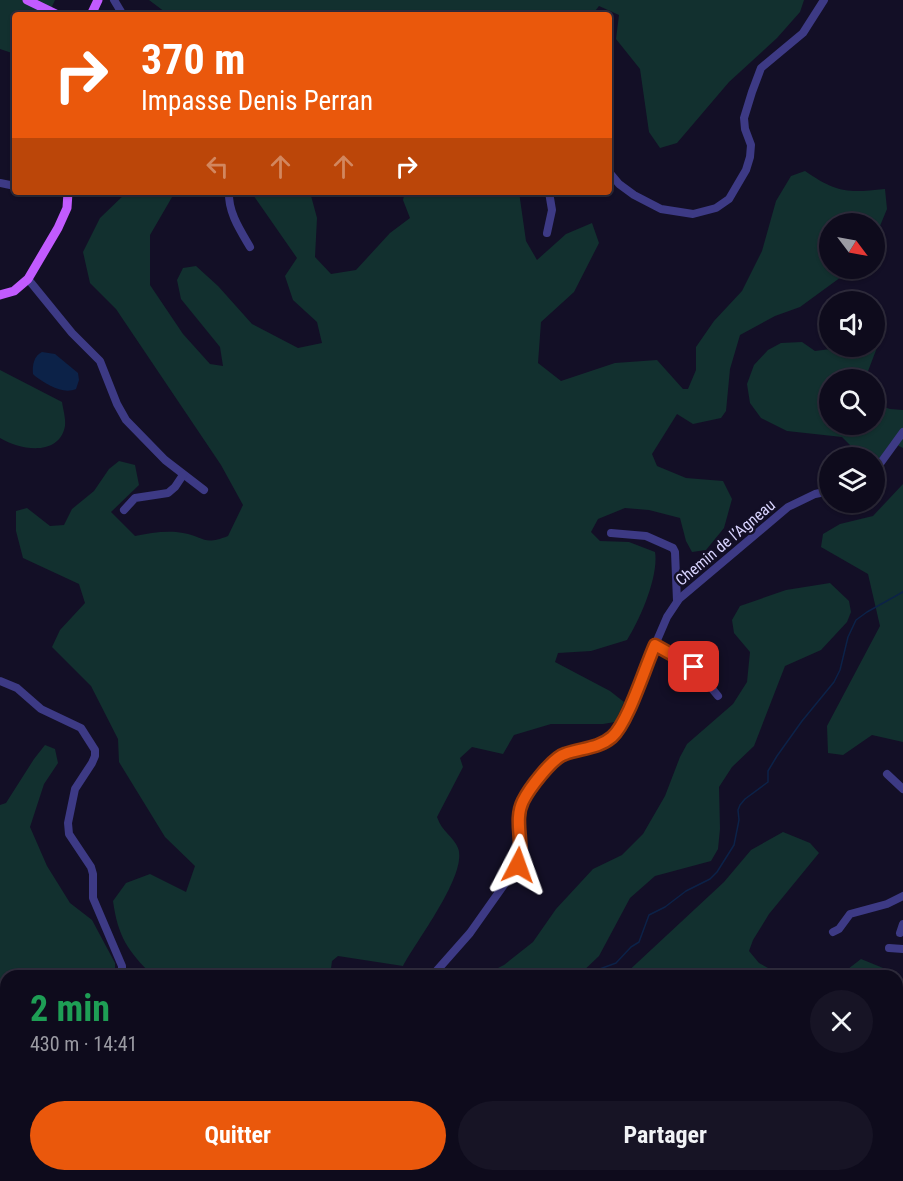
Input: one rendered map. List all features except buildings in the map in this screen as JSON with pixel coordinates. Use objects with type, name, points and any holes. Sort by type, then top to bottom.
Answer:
[{"type":"main road","points":[[27,0],[52,12]]},
{"type":"main road","points":[[0,295],[14,291],[28,279],[58,228],[67,208],[68,195]]},
{"type":"street","points":[[612,176],[634,195],[661,209],[693,214],[716,208],[729,199],[746,170],[750,157],[751,145],[744,118],[761,68],[803,33],[824,0]]},
{"type":"street","points":[[229,195],[231,212],[250,247]]},
{"type":"street","points":[[547,233],[552,210],[550,195]]},
{"type":"street","points":[[28,279],[72,333],[100,360],[117,404],[126,420],[156,452],[204,490]]},
{"type":"street","points":[[885,457],[903,432]]},
{"type":"street","points":[[124,510],[135,498],[172,490],[183,475]]},
{"type":"street","name":"Chemin de l’Agneau","points":[[437,970],[470,933],[518,865],[521,854],[520,812],[526,795],[560,756],[600,745],[615,734],[624,720],[667,617],[677,601],[788,507],[819,493]]},
{"type":"street","points":[[611,533],[646,536],[673,548],[677,601]]},
{"type":"street","points":[[655,645],[694,667],[718,696]]},
{"type":"street","points":[[0,681],[17,688],[41,709],[81,728],[95,750],[92,763],[75,789],[68,823],[69,834],[91,867],[93,898],[122,970]]},
{"type":"street","points":[[887,774],[903,789]]},
{"type":"street","points":[[833,932],[839,929],[850,914],[887,904],[903,896]]},
{"type":"street","points":[[889,948],[903,949]]},
{"type":"green space","points":[[0,0],[55,0],[49,12],[12,12],[12,53],[0,49]]},
{"type":"green space","points":[[149,0],[804,0],[800,12],[777,38],[729,82],[677,143],[660,148],[649,132],[640,69],[616,39],[619,15],[599,6],[594,12],[165,12]]},
{"type":"green space","points":[[805,171],[826,184],[843,190],[885,189],[887,209],[885,214],[819,213],[819,279],[838,279],[800,307],[775,316],[740,335],[730,369],[726,411],[721,418],[693,424],[677,414],[652,454],[657,466],[686,478],[723,481],[732,499],[724,528],[706,550],[692,552],[686,541],[680,518],[649,510],[625,508],[598,519],[591,532],[600,541],[629,542],[655,552],[651,585],[643,610],[627,640],[591,651],[558,653],[555,662],[610,691],[624,702],[615,722],[551,724],[514,735],[503,754],[472,747],[460,758],[463,767],[437,817],[458,848],[459,860],[448,890],[403,966],[338,956],[332,961],[331,970],[147,970],[131,951],[121,934],[113,901],[126,883],[150,874],[186,892],[195,866],[165,837],[119,762],[118,739],[91,686],[52,647],[60,630],[85,603],[79,584],[23,558],[16,531],[16,511],[27,508],[50,526],[64,525],[72,509],[94,491],[109,469],[119,461],[135,465],[139,485],[111,512],[135,536],[171,532],[183,533],[204,540],[220,539],[228,536],[243,505],[221,465],[116,309],[90,283],[83,252],[100,218],[124,195],[173,195],[150,235],[150,285],[183,334],[210,364],[223,366],[220,347],[181,299],[177,280],[183,268],[196,266],[218,286],[252,324],[298,348],[322,343],[317,322],[293,300],[285,276],[297,258],[253,195],[311,195],[317,218],[315,257],[331,274],[356,270],[390,233],[410,218],[403,200],[404,195],[519,195],[526,241],[537,260],[566,234],[592,223],[599,243],[574,292],[541,322],[538,363],[561,381],[615,363],[657,360],[683,389],[688,389],[696,370],[696,347],[714,321],[742,291],[762,251],[776,201],[791,176]]},
{"type":"green space","points":[[802,342],[815,351],[819,350],[819,357],[873,357],[869,369],[819,369],[819,434],[787,431],[761,418],[750,403],[747,384],[754,365],[768,350],[781,343]]},
{"type":"green space","points":[[0,370],[62,402],[65,426],[55,443],[47,447],[28,448],[0,438]]},
{"type":"green space","points":[[885,407],[903,410],[903,448],[891,442],[885,451],[885,447],[851,447],[842,437],[824,435],[885,435]]},
{"type":"green space","points":[[903,484],[903,742],[872,735],[843,755],[828,753],[827,726],[880,626],[868,574],[821,547],[823,534],[840,524],[873,516],[876,513],[885,513],[885,503]]},
{"type":"green space","points":[[830,583],[849,601],[851,612],[847,622],[821,650],[785,666],[754,746],[732,767],[719,787],[718,849],[711,861],[655,876],[630,898],[599,956],[584,970],[494,970],[533,942],[556,909],[593,869],[622,855],[643,834],[665,796],[687,744],[733,704],[747,682],[750,652],[734,633],[732,620],[740,606],[786,590]]},
{"type":"green space","points":[[45,745],[55,749],[58,763],[44,784],[30,827],[47,866],[70,903],[92,920],[115,963],[115,970],[0,970],[0,805],[6,803]]},
{"type":"green space","points":[[783,832],[810,843],[819,853],[769,914],[753,940],[749,951],[759,963],[772,970],[629,970],[724,882],[751,850]]},
{"type":"green space","points":[[861,959],[888,970],[847,970]]},
{"type":"water","points":[[42,352],[55,354],[78,373],[79,380],[76,389],[66,391],[55,388],[33,374],[34,361]]},
{"type":"waterway","points":[[597,970],[616,963],[639,942],[649,915],[665,907],[686,891],[710,879],[717,872],[734,845],[740,805],[768,782],[768,771],[777,756],[834,682],[840,670],[848,637],[856,620],[903,592]]},
{"type":"route","points":[[518,865],[521,854],[519,817],[526,795],[555,759],[565,753],[600,745],[615,734],[624,720],[655,645],[694,667]]}]
